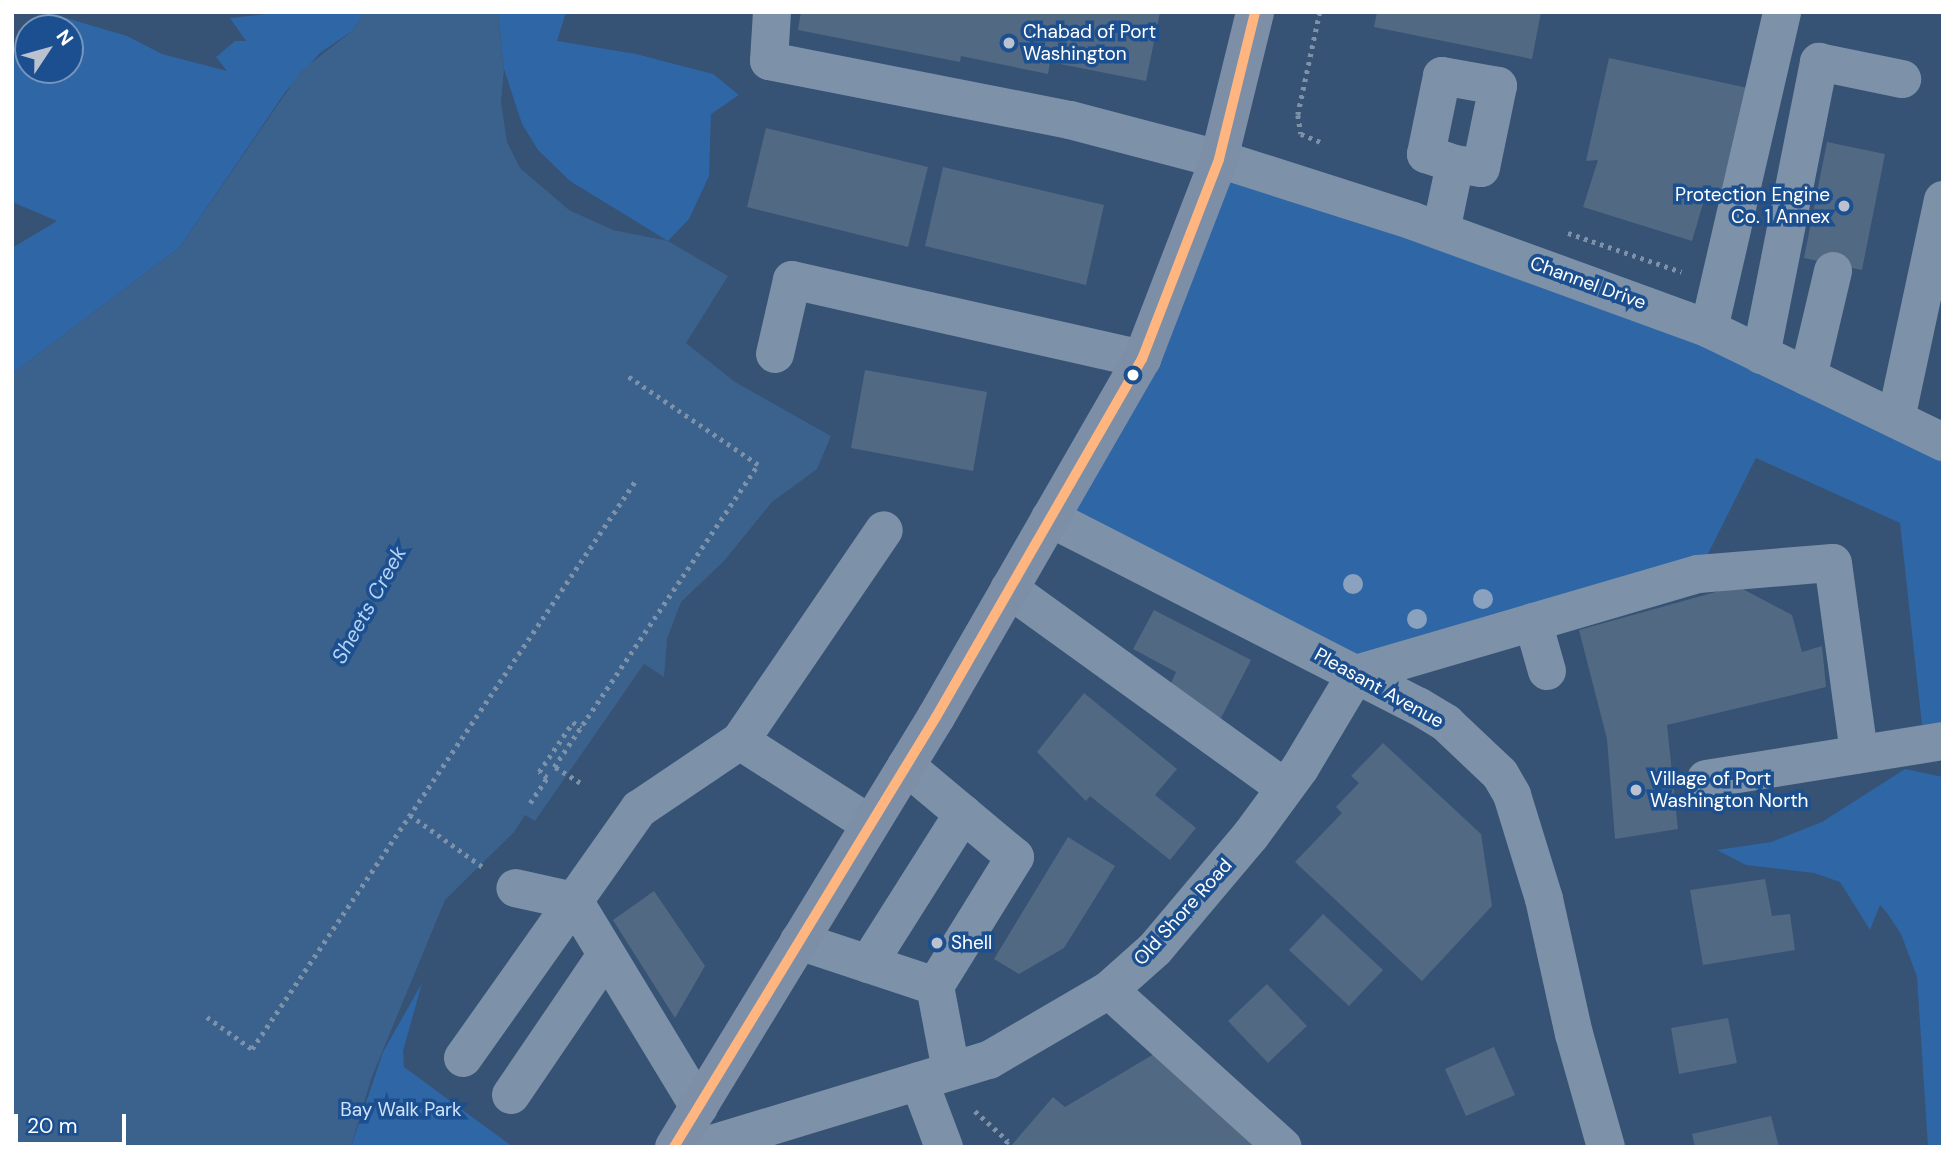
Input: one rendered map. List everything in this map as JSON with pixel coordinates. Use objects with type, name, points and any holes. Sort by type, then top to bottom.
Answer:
[{"type":"main road","points":[[674,1147],[906,766],[1142,359],[1219,159],[1255,12]]},
{"type":"street","name":"Channel Drive","points":[[772,12],[769,61],[1070,120],[1219,159],[1441,231],[1709,329],[1943,442]]},
{"type":"street","points":[[1709,329],[1782,12]]},
{"type":"street","points":[[1761,355],[1819,62],[1902,79]]},
{"type":"street","points":[[1441,231],[1455,164]]},
{"type":"street","points":[[1896,419],[1943,201]]},
{"type":"street","points":[[1808,377],[1833,271]]},
{"type":"street","points":[[775,354],[792,279],[1142,359]]},
{"type":"street","name":"Pleasant Avenue","points":[[1050,518],[1356,674],[1446,723],[1483,756],[1512,795],[1544,899],[1574,1034],[1606,1147]]},
{"type":"street","points":[[463,1058],[639,809],[740,741],[884,530]]},
{"type":"street","points":[[1356,674],[1698,574],[1833,563],[1859,754]]},
{"type":"street","points":[[1009,589],[1286,788]]},
{"type":"street","points":[[1533,622],[1547,671]]},
{"type":"street","name":"Old Shore Road","points":[[702,1147],[989,1060],[1109,990],[1155,949],[1286,788],[1356,674]]},
{"type":"street","points":[[740,741],[870,824]]},
{"type":"street","points":[[1706,779],[1943,741]]},
{"type":"street","points":[[906,766],[1015,858],[935,986],[935,1076],[944,1147]]},
{"type":"street","points":[[868,964],[963,814]]},
{"type":"street","points":[[515,888],[573,901],[699,1107]]},
{"type":"street","points":[[799,941],[935,986]]},
{"type":"street","points":[[510,1095],[606,956]]},
{"type":"street","points":[[1109,990],[1283,1147]]},
{"type":"path","points":[[1320,12],[1298,116],[1301,134],[1323,143]]},
{"type":"path","points":[[1560,231],[1718,287]]},
{"type":"path","points":[[580,783],[555,767],[758,465],[627,376]]},
{"type":"path","points":[[207,1017],[252,1049],[636,480]]},
{"type":"path","points":[[530,803],[547,778],[539,772],[573,722],[581,727]]},
{"type":"path","points":[[410,815],[515,888]]},
{"type":"path","points":[[975,1111],[1009,1142],[1004,1147]]},
{"type":"green space","points":[[286,12],[365,12],[352,31],[320,53],[286,91],[180,247],[12,374],[12,248],[57,221],[12,202],[14,58],[14,84],[84,84],[84,23],[127,36],[162,54],[227,71],[216,57],[235,41],[246,41],[230,18]]},
{"type":"green space","points":[[498,12],[566,12],[557,41],[636,54],[713,74],[739,95],[711,114],[709,176],[689,219],[668,241],[570,181],[538,150],[522,124],[504,69]]},
{"type":"green space","points":[[1215,163],[1413,221],[1943,442],[1943,722],[1922,725],[1900,523],[1756,458],[1698,574],[1356,675],[1050,518]]},
{"type":"green space","points":[[1905,769],[1943,777],[1943,1147],[1928,1147],[1917,977],[1901,934],[1887,913],[1880,905],[1870,930],[1840,882],[1814,873],[1746,865],[1717,850],[1771,842],[1822,822]]},
{"type":"green space","name":"Bay Walk Park","points":[[422,983],[403,1051],[404,1067],[513,1147],[351,1147],[383,1052]]},
{"type":"water","name":"Sheets Creek","points":[[365,12],[498,12],[504,69],[501,102],[507,142],[520,168],[569,210],[613,230],[668,241],[728,276],[686,343],[735,382],[831,436],[817,469],[772,502],[724,561],[681,602],[667,639],[664,677],[644,664],[535,821],[525,815],[514,832],[445,900],[371,1079],[351,1147],[12,1147],[12,374],[180,247],[301,71],[352,31]]},
{"type":"building","name":"Chabad of Port Washington","points":[[801,12],[1160,12],[1146,81],[1050,62],[1048,74],[961,56],[960,62],[798,30]]},
{"type":"building","points":[[1377,12],[1541,12],[1532,59],[1374,27]]},
{"type":"building","points":[[1609,58],[1748,88],[1726,193],[1707,190],[1692,241],[1583,207],[1598,160],[1586,161]]},
{"type":"building","points":[[766,128],[928,167],[908,247],[747,207]]},
{"type":"building","name":"Protection Engine Co. 1 Annex","points":[[1827,142],[1885,154],[1862,270],[1804,258]]},
{"type":"building","points":[[943,167],[1104,205],[1086,285],[925,246]]},
{"type":"building","points":[[865,370],[987,392],[973,471],[851,448]]},
{"type":"building","points":[[1737,586],[1792,615],[1802,652],[1822,646],[1826,687],[1667,725],[1678,829],[1615,839],[1607,739],[1579,630]]},
{"type":"building","points":[[1154,610],[1251,660],[1221,718],[1168,690],[1176,672],[1133,649]]},
{"type":"building","points":[[1084,693],[1177,769],[1155,795],[1196,828],[1170,860],[1090,796],[1086,801],[1037,752]]},
{"type":"building","points":[[1383,743],[1481,834],[1492,906],[1422,981],[1295,862],[1342,813],[1336,807],[1359,783],[1351,776]]},
{"type":"building","points":[[1068,837],[1115,866],[1064,948],[1019,974],[994,959]]},
{"type":"building","points":[[1765,879],[1772,916],[1790,914],[1795,950],[1703,965],[1690,890]]},
{"type":"building","points":[[654,891],[705,966],[675,1018],[613,920]]},
{"type":"building","points":[[1323,914],[1383,970],[1349,1006],[1289,950]]},
{"type":"building","points":[[1267,984],[1307,1026],[1268,1063],[1228,1021]]},
{"type":"building","points":[[1728,1018],[1737,1063],[1679,1074],[1671,1028]]},
{"type":"building","points":[[1494,1047],[1515,1095],[1466,1116],[1445,1069]]},
{"type":"building","points":[[1154,1054],[1258,1147],[1010,1147],[1053,1097],[1065,1107]]},
{"type":"building","points":[[1771,1116],[1779,1147],[1695,1147],[1692,1134]]},
{"type":"transit line","points":[[674,1147],[936,717],[1142,359],[1219,159],[1255,12]]},
{"type":"place","name":"Chabad of Port Washington","points":[[1009,43]]},
{"type":"place","name":"Protection Engine Co. 1 Annex","points":[[1844,206]]},
{"type":"place","name":"Village of Port Washington North","points":[[1636,790]]},
{"type":"place","name":"Shell","points":[[937,943]]}]
